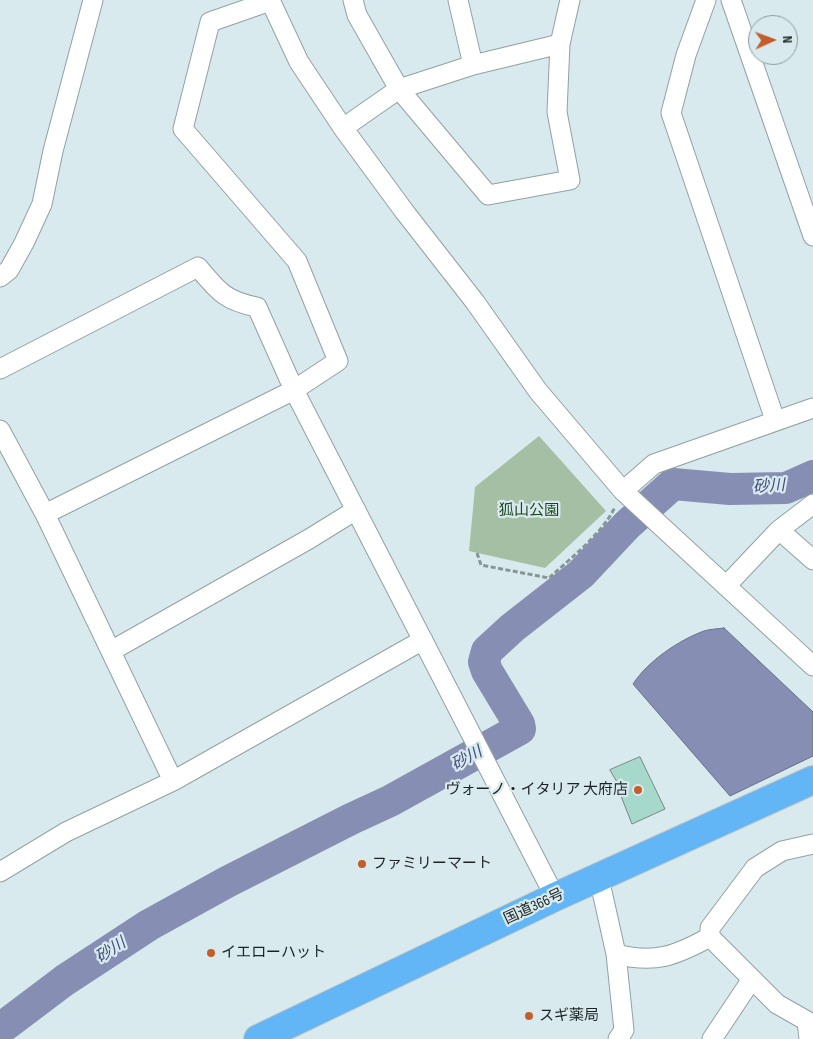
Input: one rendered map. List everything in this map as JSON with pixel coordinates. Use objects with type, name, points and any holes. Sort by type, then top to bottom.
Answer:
[{"type":"highway","name":"国道366号","points":[[258,1039],[555,897],[813,780]]},
{"type":"street","points":[[0,277],[8,270],[24,243],[42,204],[53,151],[93,0]]},
{"type":"street","points":[[45,514],[294,390],[338,361],[297,261],[183,129],[210,22],[270,0],[299,62],[343,128],[404,211],[475,302],[538,391],[628,494],[813,666]]},
{"type":"street","points":[[353,0],[357,15],[399,89],[488,195],[570,180],[556,112],[560,44],[570,0]]},
{"type":"street","points":[[458,0],[473,65]]},
{"type":"street","points":[[706,0],[686,56],[671,112],[775,420]]},
{"type":"street","points":[[731,0],[813,236]]},
{"type":"street","points":[[343,128],[399,89],[473,65],[560,44]]},
{"type":"street","points":[[0,369],[198,267],[220,293],[240,304],[257,307],[294,390],[555,897]]},
{"type":"street","points":[[628,494],[654,464],[813,408]]},
{"type":"street","points":[[0,430],[45,514],[173,780]]},
{"type":"street","points":[[726,586],[780,530],[813,504]]},
{"type":"street","points":[[111,651],[309,539],[356,510]]},
{"type":"street","points":[[780,530],[813,560]]},
{"type":"street","points":[[0,872],[66,832],[173,780],[422,640]]},
{"type":"street","points":[[810,1027],[777,1004],[710,937],[710,928],[755,868],[782,852],[813,844]]},
{"type":"street","points":[[599,878],[616,954],[624,1030],[618,1039]]},
{"type":"street","points":[[616,954],[654,960],[689,948],[710,937]]},
{"type":"street","points":[[712,1039],[752,979]]},
{"type":"path","points":[[478,552],[481,565],[549,578],[580,550],[628,494]]},
{"type":"green space","name":"狐山公園","points":[[539,436],[606,511],[545,568],[469,551],[475,487]]},
{"type":"water","points":[[724,628],[813,712],[813,756],[730,796],[633,684],[655,659],[684,640],[704,631]]},
{"type":"building","name":"ヴォーノ・イタリア 大府店","points":[[640,757],[665,809],[632,824],[619,791],[621,789],[610,770]]},
{"type":"waterway","name":"砂川","points":[[0,1029],[65,980],[149,925],[227,882],[390,801],[520,729],[519,724],[487,671],[484,662],[487,651],[512,628],[581,574],[627,525],[673,484],[730,489],[786,488],[813,476]]},
{"type":"place","name":"ヴォーノ・イタリア 大府店","points":[[638,790]]},
{"type":"place","name":"ファミリーマート","points":[[362,864]]},
{"type":"place","name":"イエローハット","points":[[211,953]]},
{"type":"place","name":"スギ薬局","points":[[529,1016]]}]
